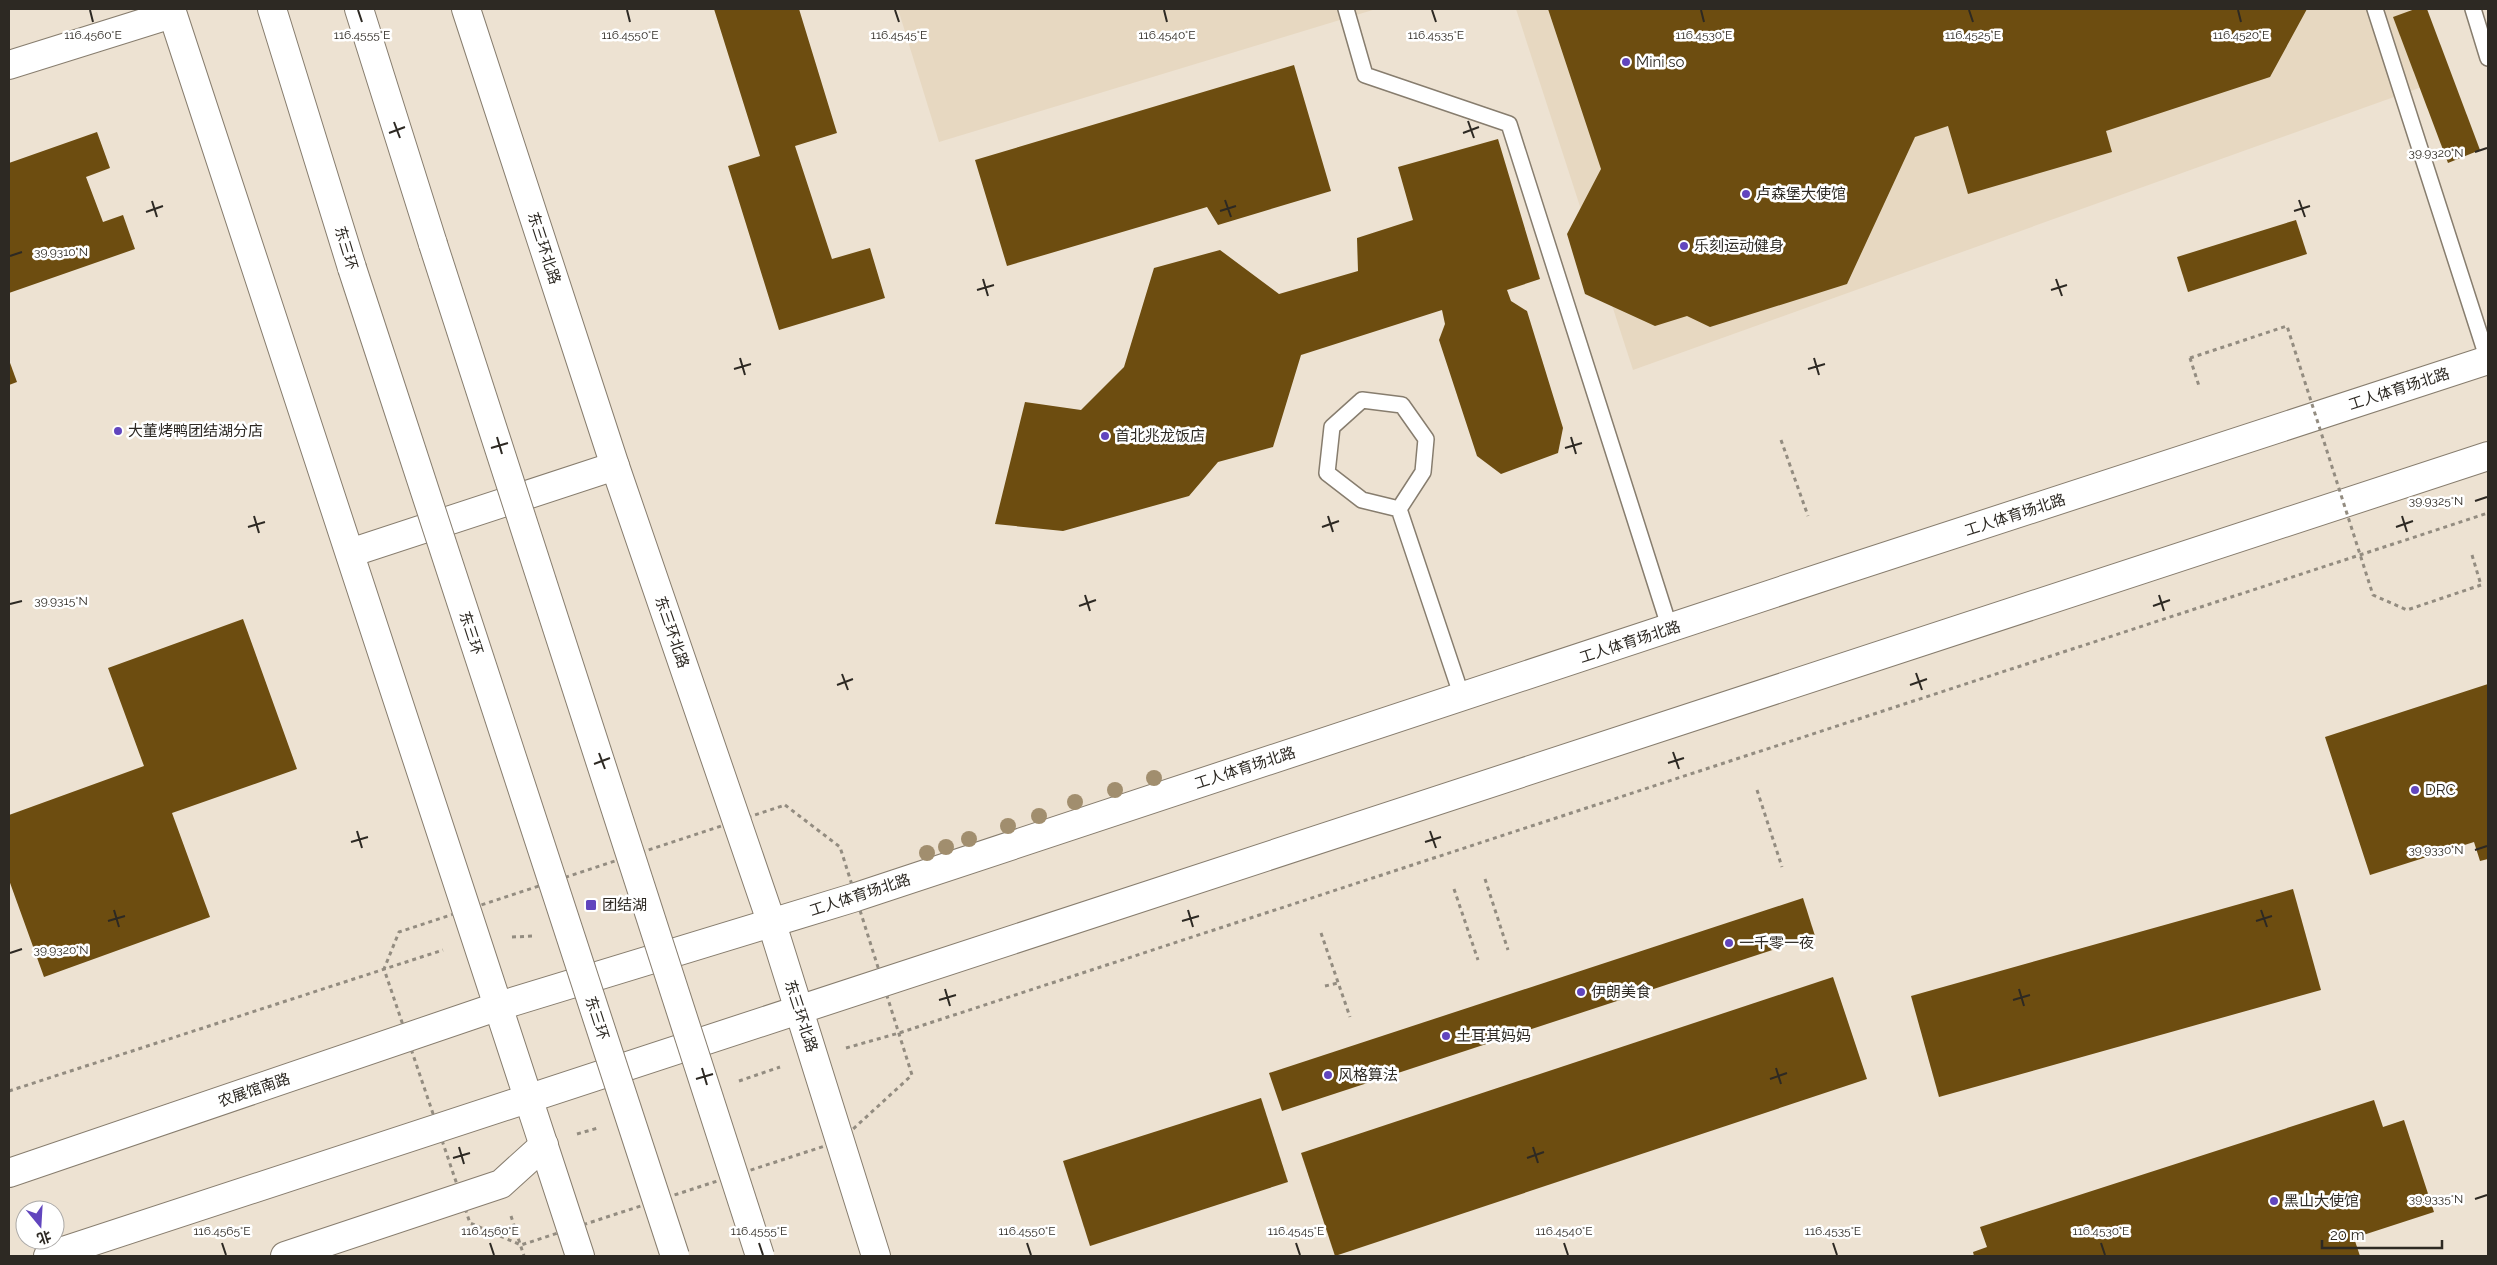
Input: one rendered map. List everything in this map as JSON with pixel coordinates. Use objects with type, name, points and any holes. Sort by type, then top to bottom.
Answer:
[{"type":"main road","name":"东三环","points":[[272,9],[352,268],[674,1256]]},
{"type":"main road","points":[[359,9],[760,1256]]},
{"type":"main road","name":"东三环北路","points":[[466,9],[615,466],[772,924],[876,1256]]},
{"type":"main road","points":[[9,65],[172,11],[580,1256]]},
{"type":"main road","name":"工人体育场北路","points":[[499,1006],[856,897],[1844,570],[2488,360]]},
{"type":"main road","points":[[48,1256],[2488,456]]},
{"type":"main road","points":[[350,553],[615,466]]},
{"type":"main road","name":"农展馆南路","points":[[9,1173],[499,1006]]},
{"type":"main road","points":[[285,1256],[501,1184],[544,1145]]},
{"type":"lane","points":[[1346,9],[1365,75],[1509,124],[1670,629]]},
{"type":"lane","points":[[2375,9],[2488,360]]},
{"type":"lane","points":[[2473,9],[2488,58]]},
{"type":"lane","points":[[1362,400],[1402,405],[1426,439],[1423,472],[1399,509],[1362,500],[1327,473],[1332,428],[1362,400]]},
{"type":"lane","points":[[1399,509],[1462,697]]},
{"type":"path","points":[[2199,386],[2190,358],[2287,326],[2374,596],[2407,610],[2481,585],[2472,555]]},
{"type":"path","points":[[1781,440],[1808,516]]},
{"type":"path","points":[[738,1081],[814,1056],[899,1033],[2488,513]]},
{"type":"path","points":[[1757,790],[1782,867]]},
{"type":"path","points":[[399,932],[468,911],[785,804],[840,847],[912,1075],[840,1141]]},
{"type":"path","points":[[1485,879],[1508,950]]},
{"type":"path","points":[[1454,888],[1478,960]]},
{"type":"path","points":[[1321,932],[1350,1017]]},
{"type":"path","points":[[9,1092],[477,939],[542,936]]},
{"type":"path","points":[[1325,986],[1338,983]]},
{"type":"path","points":[[544,1145],[599,1127]]},
{"type":"shaded area","points":[[898,9],[1376,9],[939,142]]},
{"type":"shaded area","points":[[1516,9],[2409,9],[2433,83],[1633,370]]},
{"type":"building","points":[[714,9],[799,9],[837,133],[795,146],[832,259],[870,248],[885,298],[779,330],[728,166],[760,156]]},
{"type":"building","points":[[1548,9],[2307,9],[2270,77],[2106,131],[2112,152],[1968,194],[1948,126],[1915,137],[1847,284],[1710,327],[1687,316],[1655,326],[1585,294],[1567,234],[1601,169]]},
{"type":"building","points":[[2415,9],[2427,9],[2480,150],[2448,163],[2393,17]]},
{"type":"building","points":[[1294,65],[1331,191],[1218,225],[1207,207],[1007,266],[975,160]]},
{"type":"building","points":[[97,132],[110,168],[86,177],[103,222],[123,215],[135,249],[9,293],[9,163]]},
{"type":"building","points":[[1498,139],[1540,279],[1507,290],[1511,301],[1527,311],[1563,428],[1558,453],[1501,474],[1477,456],[1439,340],[1445,324],[1442,310],[1301,355],[1273,447],[1218,462],[1189,496],[1063,531],[995,524],[1025,402],[1081,410],[1124,367],[1154,268],[1220,250],[1279,294],[1358,271],[1357,238],[1413,220],[1398,167]]},
{"type":"building","points":[[2296,220],[2307,254],[2188,292],[2177,257]]},
{"type":"building","points":[[9,360],[17,382],[9,385]]},
{"type":"building","points":[[243,619],[297,769],[172,813],[210,917],[44,977],[9,880],[9,815],[144,766],[108,668]]},
{"type":"building","name":"DRC","points":[[2488,684],[2488,859],[2480,861],[2474,842],[2370,875],[2325,737]]},
{"type":"building","points":[[2293,889],[2321,990],[1939,1097],[1911,996]]},
{"type":"building","points":[[1803,898],[1815,936],[1282,1111],[1269,1073]]},
{"type":"building","points":[[1833,977],[1867,1079],[1335,1256],[1301,1153]]},
{"type":"building","points":[[1261,1098],[1288,1182],[1090,1246],[1063,1161]]},
{"type":"building","points":[[2374,1100],[2383,1127],[2404,1120],[2434,1212],[2354,1238],[2360,1256],[1974,1256],[1973,1252],[1987,1247],[1980,1227]]},
{"type":"place","name":"Mini so","points":[[1626,62]]},
{"type":"place","name":"卢森堡大使馆","points":[[1746,194]]},
{"type":"place","name":"乐刻运动健身","points":[[1684,246]]},
{"type":"place","name":"大董烤鸭团结湖分店","points":[[118,431]]},
{"type":"place","name":"首北兆龙饭店","points":[[1105,436]]},
{"type":"place","name":"DRC","points":[[2415,790]]},
{"type":"place","name":"团结湖","points":[[591,905]]},
{"type":"place","name":"一千零一夜","points":[[1729,943]]},
{"type":"place","name":"伊朗美食","points":[[1581,992]]},
{"type":"place","name":"土耳其妈妈","points":[[1446,1036]]},
{"type":"place","name":"风格算法","points":[[1328,1075]]},
{"type":"place","name":"黑山大使馆","points":[[2274,1201]]}]
